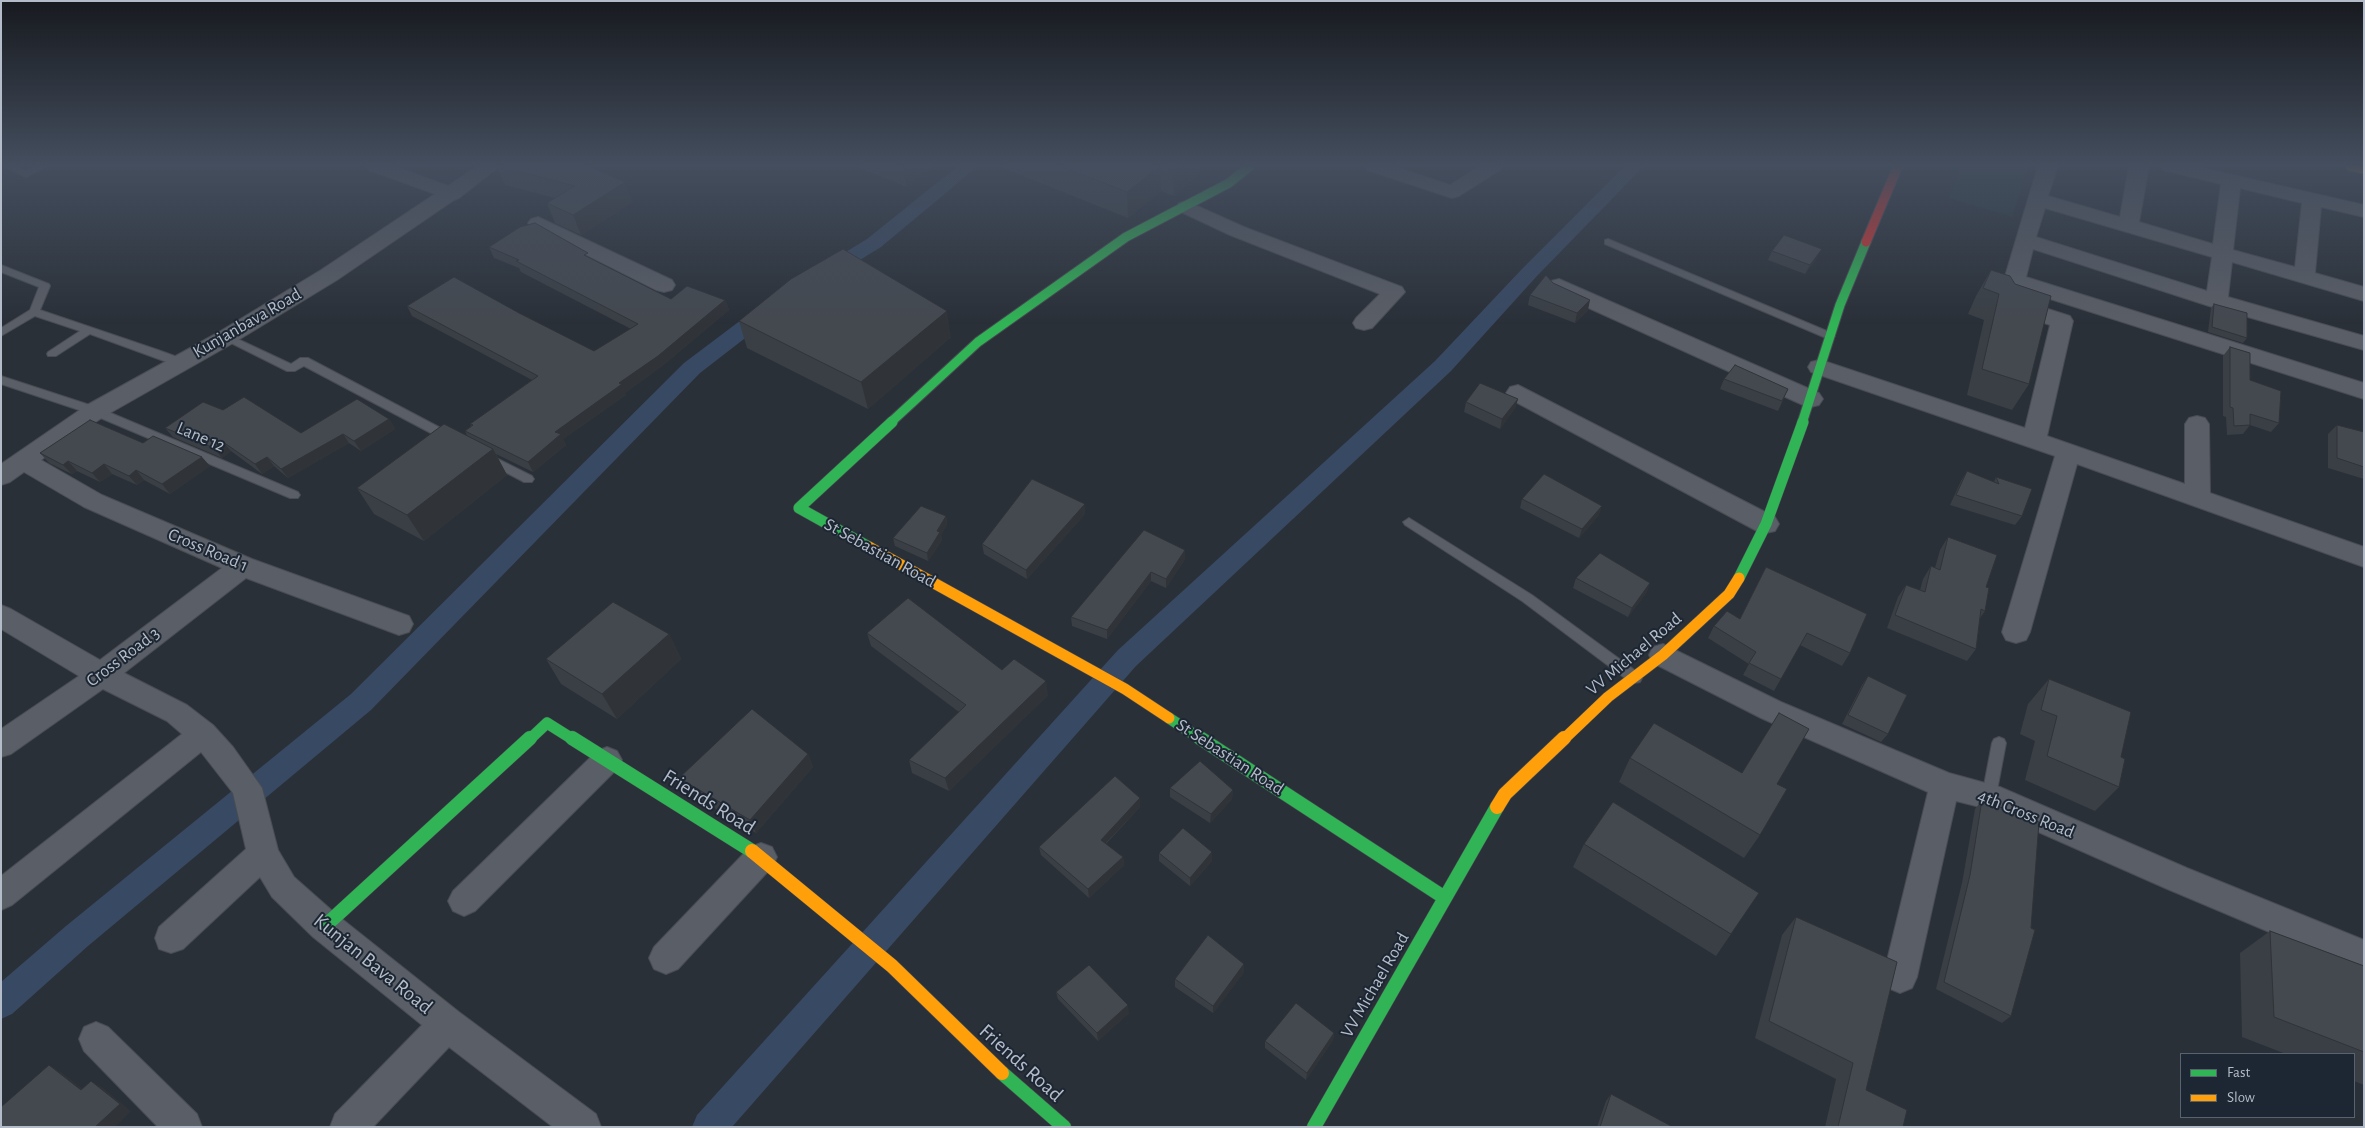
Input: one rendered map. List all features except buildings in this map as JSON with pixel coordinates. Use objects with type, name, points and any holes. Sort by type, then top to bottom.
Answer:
[{"type":"street","name":"Kunjanbava Road","points":[[1,476],[95,411],[179,362],[227,337],[329,275],[415,219]]},
{"type":"street","name":"St Sebastian Road","points":[[1163,219],[1126,237],[978,342],[799,508],[1122,687],[1445,898]]},
{"type":"street","points":[[1211,219],[1237,231],[1394,292],[1364,323]]},
{"type":"street","name":"VV Michael Road","points":[[1314,1127],[1505,794],[1608,697],[1663,655],[1729,594],[1748,563],[1766,524],[1811,400],[1819,367],[1840,305],[1876,219]]},
{"type":"street","points":[[2032,219],[2008,303],[2062,321],[2034,440]]},
{"type":"street","points":[[2100,219],[2364,294]]},
{"type":"street","points":[[2128,227],[2130,219]]},
{"type":"street","points":[[2217,301],[2227,219]]},
{"type":"street","points":[[2304,278],[2310,219]]},
{"type":"street","points":[[538,223],[664,285]]},
{"type":"street","points":[[2025,240],[2217,301],[2364,343]]},
{"type":"street","points":[[2015,281],[2364,391]]},
{"type":"street","points":[[1559,286],[1811,400]]},
{"type":"street","points":[[1819,367],[2034,440],[2364,557]]},
{"type":"street","points":[[1518,393],[1766,524]]},
{"type":"street","points":[[2197,424],[2198,498]]},
{"type":"street","points":[[2016,632],[2068,453]]},
{"type":"street","name":"Cross Road 1","points":[[24,461],[93,502],[243,566],[399,624]]},
{"type":"street","name":"Cross Road 3","points":[[1,745],[101,675],[243,566]]},
{"type":"street","points":[[1,616],[101,675],[177,713],[203,734],[1,895]]},
{"type":"street","name":"4th Cross Road","points":[[1663,655],[1770,710],[1945,785],[1989,796],[2176,878],[2364,956]]},
{"type":"street","name":"Friends Road","points":[[324,926],[547,723],[761,857],[892,966],[1001,1072],[1064,1127]]},
{"type":"street","name":"Kunjan Bava Road","points":[[203,734],[224,756],[247,788],[263,854],[283,887],[324,926],[447,1024],[582,1127]]},
{"type":"street","points":[[464,901],[607,760]]},
{"type":"street","points":[[1892,973],[1945,785]]},
{"type":"street","points":[[171,938],[263,854]]},
{"type":"street","points":[[666,958],[761,857]]},
{"type":"street","points":[[348,1127],[447,1024]]},
{"type":"street","points":[[96,1039],[184,1127]]},
{"type":"lane","points":[[1608,242],[1830,336]]},
{"type":"lane","points":[[1,268],[45,286],[34,312],[1,333]]},
{"type":"lane","points":[[34,312],[179,362]]},
{"type":"lane","points":[[52,354],[89,330]]},
{"type":"lane","points":[[227,337],[291,368],[304,362],[459,443]]},
{"type":"lane","name":"Lane 12","points":[[1,380],[95,411],[294,495]]},
{"type":"lane","points":[[476,452],[528,479]]},
{"type":"lane","points":[[1409,522],[1527,598],[1635,678]]},
{"type":"lane","points":[[1989,796],[1999,743]]},
{"type":"waterway","points":[[825,273],[874,243],[904,219]]},
{"type":"waterway","points":[[709,1127],[1127,658],[1443,366],[1529,273],[1583,219]]},
{"type":"waterway","points":[[1,1003],[77,936],[361,702],[692,368],[768,310]]},
{"type":"traffic: fast","points":[[869,547],[799,508],[978,342],[1126,237],[1161,219]]},
{"type":"traffic: fast","points":[[1739,578],[1766,524],[1811,399],[1840,305],[1866,242]]},
{"type":"traffic: fast","points":[[1169,718],[1445,898]]},
{"type":"traffic: fast","points":[[325,926],[547,723],[752,851]]},
{"type":"traffic: fast","points":[[1314,1127],[1497,807]]},
{"type":"traffic: fast","points":[[1002,1073],[1064,1127]]},
{"type":"traffic: slow","points":[[869,547],[1125,689],[1169,718]]},
{"type":"traffic: slow","points":[[1497,807],[1505,794],[1608,697],[1663,655],[1729,594],[1739,578]]},
{"type":"traffic: slow","points":[[752,851],[892,966],[1002,1073]]},
{"type":"traffic: jam","points":[[1866,242],[1876,219]]}]
